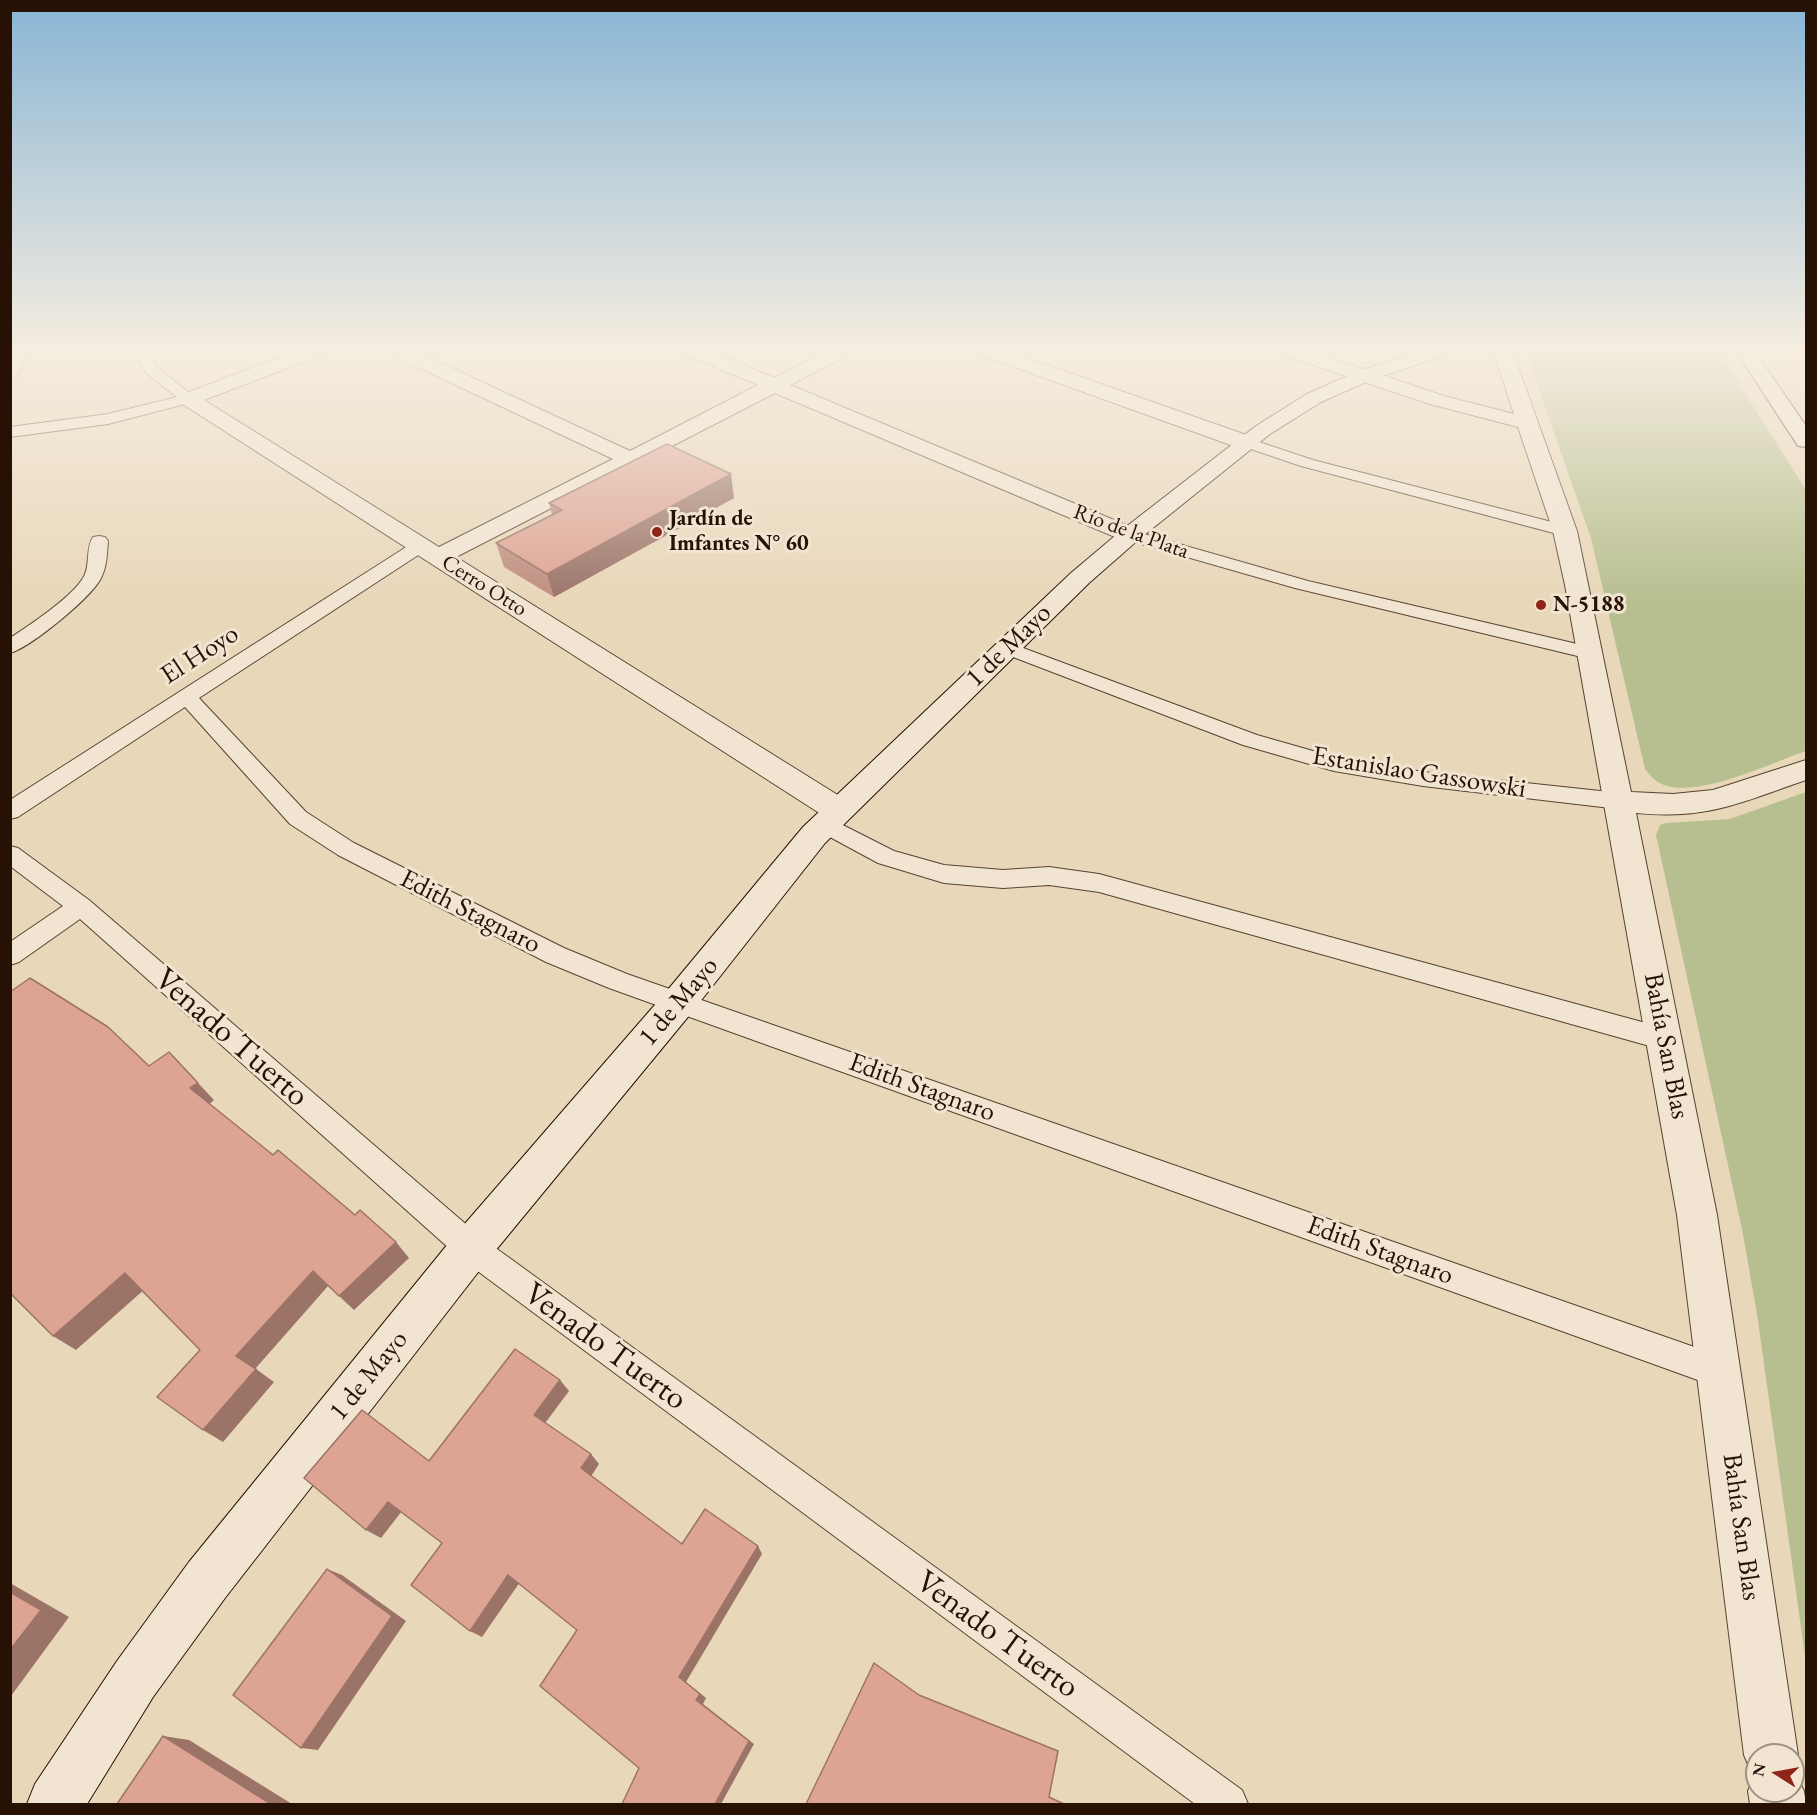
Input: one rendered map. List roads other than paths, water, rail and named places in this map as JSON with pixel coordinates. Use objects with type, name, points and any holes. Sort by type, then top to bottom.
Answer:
[{"type":"street","name":"Cerro Otto","points":[[244,435],[429,552],[832,817]]},
{"type":"street","points":[[578,435],[630,459]]},
{"type":"street","name":"El Hoyo","points":[[429,552],[677,435]]},
{"type":"street","name":"Río de la Plata","points":[[892,435],[1130,535]]},
{"type":"street","points":[[1223,435],[1246,443]]},
{"type":"street","name":"1 de Mayo","points":[[55,1804],[135,1678],[207,1580],[471,1248],[832,817],[1080,578],[1130,535],[1257,435]]},
{"type":"street","name":"Bahía San Blas","points":[[1532,435],[1565,531],[1619,801],[1697,1215],[1769,1743]]},
{"type":"street","name":"Estanislao Gassowski","points":[[1619,801],[1678,805],[1705,803],[1806,770]]},
{"type":"lane","points":[[1246,443],[1317,466],[1565,531]]},
{"type":"lane","name":"Río de la Plata","points":[[1130,535],[1215,563],[1302,586],[1590,653]]},
{"type":"lane","points":[[10,647],[61,608],[90,581],[97,564],[99,541]]},
{"type":"lane","name":"El Hoyo","points":[[10,811],[187,697],[429,552]]},
{"type":"lane","name":"Estanislao Gassowski","points":[[1007,648],[1250,740],[1334,764],[1423,779],[1619,801]]},
{"type":"lane","name":"Edith Stagnaro","points":[[187,697],[298,818],[346,849],[555,955],[618,981],[1720,1372]]},
{"type":"lane","points":[[832,817],[886,857],[944,874],[1004,879],[1049,876],[1099,883],[1664,1039]]},
{"type":"lane","name":"Venado Tuerto","points":[[10,854],[81,906],[471,1248],[1228,1804]]},
{"type":"lane","points":[[10,955],[81,906]]},
{"type":"place","name":"Jardín de Imfantes N° 60","points":[[657,532]]},
{"type":"place","name":"N-5188","points":[[1541,605]]}]
